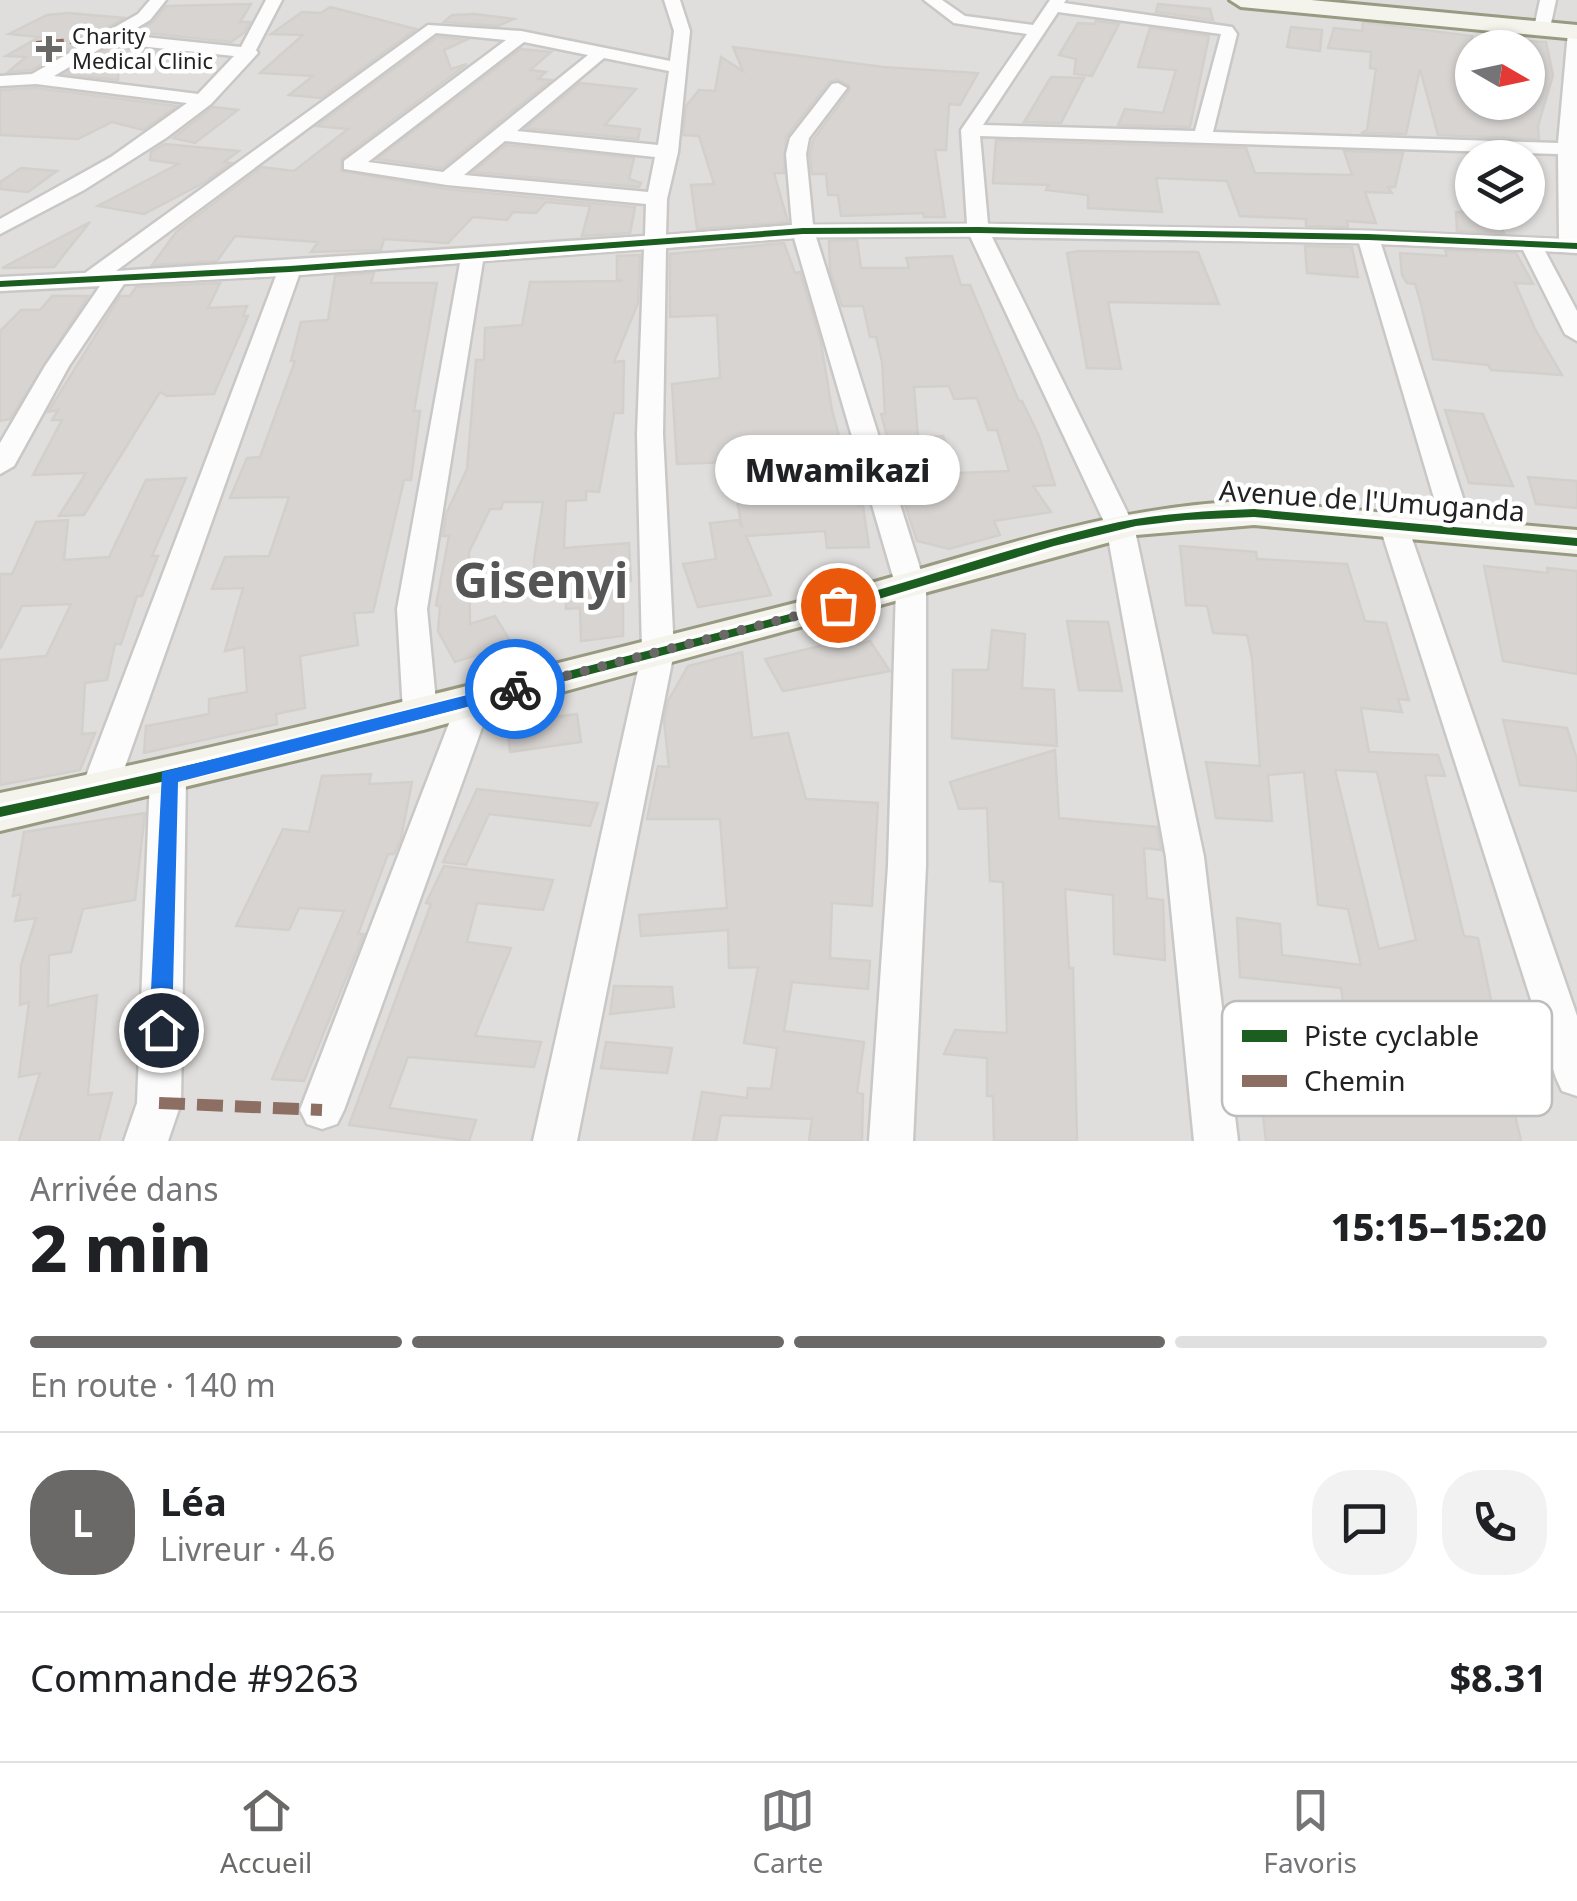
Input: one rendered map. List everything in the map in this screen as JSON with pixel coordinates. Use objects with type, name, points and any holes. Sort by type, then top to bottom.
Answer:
[{"type":"street","points":[[36,79],[144,17],[158,0]]},
{"type":"street","points":[[0,228],[64,192],[205,100],[250,53],[267,24],[274,0]]},
{"type":"street","points":[[554,1141],[658,652],[650,434],[654,240],[682,31],[672,0]]},
{"type":"street","points":[[932,0],[960,20],[1050,13],[1226,30],[1230,34],[1203,136]]},
{"type":"street","points":[[0,303],[8,283],[290,269],[803,231],[1368,237],[1573,245],[1568,149],[1576,41],[1542,28],[1244,0]]},
{"type":"street","points":[[1542,28],[1548,0]]},
{"type":"street","points":[[1050,13],[970,130],[978,230],[1120,526],[1184,857],[1216,1141]]},
{"type":"street","points":[[0,466],[104,279],[422,33],[443,28],[521,36],[679,68]]},
{"type":"street","points":[[521,36],[351,165],[447,179],[657,199]]},
{"type":"street","points":[[108,38],[250,53]]},
{"type":"street","points":[[447,179],[601,52]]},
{"type":"street","points":[[0,80],[36,79],[205,100]]},
{"type":"street","points":[[838,88],[800,138],[796,154],[803,231],[911,587],[907,866],[891,1141]]},
{"type":"street","points":[[970,130],[1568,149]]},
{"type":"street","points":[[502,135],[668,152]]},
{"type":"street","points":[[1368,237],[1459,532]]},
{"type":"street","points":[[1530,243],[1577,334]]},
{"type":"street","points":[[420,712],[412,610],[473,253]]},
{"type":"street","points":[[98,792],[290,269]]},
{"type":"street","name":"Avenue de l'Umuganda","points":[[0,812],[168,777],[475,700],[911,587],[1120,526],[1203,514],[1254,513],[1577,542]]},
{"type":"street","points":[[1394,527],[1551,1001]]},
{"type":"street","points":[[322,1110],[475,700]]},
{"type":"street","points":[[146,1141],[159,1103],[168,777]]},
{"type":"street","points":[[1552,1003],[1577,1078]]},
{"type":"shaded area","points":[[0,0],[1577,0],[1577,1141],[0,1141]]},
{"type":"building","points":[[251,4],[240,22],[250,22],[244,33],[231,42],[137,32],[153,22],[166,6]]},
{"type":"building","points":[[1158,4],[1210,9],[1213,20],[1156,12]]},
{"type":"building","points":[[330,7],[416,29],[321,98],[289,95],[313,76],[260,73],[303,35],[271,34],[302,12],[321,13]]},
{"type":"building","points":[[47,15],[124,18],[31,70],[8,72],[26,57],[6,56],[39,37],[9,34]]},
{"type":"building","points":[[452,15],[514,19],[498,26],[444,22]]},
{"type":"building","points":[[1363,22],[1455,34],[1455,120],[1540,120],[1539,139],[1438,135],[1420,69],[1406,134],[1361,133],[1367,130],[1376,69],[1370,68],[1371,52],[1328,48],[1334,28],[1362,31]]},
{"type":"building","points":[[1078,23],[1119,24],[1092,76],[1074,74],[1076,59],[1059,55]]},
{"type":"building","points":[[1291,27],[1322,30],[1320,51],[1287,47]]},
{"type":"building","points":[[1150,28],[1209,36],[1190,127],[1118,125],[1125,109],[1163,113],[1176,70],[1138,67]]},
{"type":"building","points":[[437,37],[466,40],[444,50],[451,69],[467,64],[342,158],[341,171],[446,189],[635,207],[630,233],[582,236],[590,206],[546,202],[536,213],[513,212],[507,220],[473,217],[448,243],[384,239],[381,250],[311,252],[318,242],[235,236],[217,261],[152,265],[177,231],[262,167],[294,171],[348,129],[317,126]]},
{"type":"building","points":[[1545,42],[1546,42],[1553,75],[1545,102]]},
{"type":"building","points":[[111,47],[215,58],[205,68],[119,62],[118,80],[65,74]]},
{"type":"building","points":[[733,47],[883,67],[978,73],[960,105],[949,104],[946,150],[935,150],[945,217],[924,217],[923,213],[841,216],[838,195],[828,195],[826,174],[812,174],[810,154],[813,140],[850,90],[849,85],[837,79],[829,82],[786,137],[784,173],[774,173],[788,222],[697,229],[691,185],[714,184],[699,136],[683,135],[686,106],[699,90],[715,91],[721,57],[743,71]]},
{"type":"building","points":[[521,49],[551,52],[530,70],[546,72],[538,79],[551,80],[442,168],[377,159]]},
{"type":"building","points":[[1051,77],[1084,78],[1061,123],[1024,122]]},
{"type":"building","points":[[580,83],[636,89],[605,125],[640,129],[638,139],[526,128]]},
{"type":"building","points":[[36,88],[177,106],[143,130],[112,122],[78,139],[0,135],[0,90]]},
{"type":"building","points":[[213,107],[238,110],[195,143],[173,138]]},
{"type":"building","points":[[996,140],[1246,148],[1255,173],[1352,175],[1344,151],[1403,153],[1395,187],[1388,187],[1392,193],[1365,192],[1376,223],[1347,221],[1348,227],[1306,226],[1306,219],[1240,216],[1227,181],[1156,178],[1162,212],[1088,208],[1088,195],[1046,190],[1048,185],[993,183]]},
{"type":"building","points":[[164,144],[239,151],[224,162],[231,163],[205,182],[144,214],[98,206],[178,164],[150,160],[151,152]]},
{"type":"building","points":[[506,145],[634,158],[629,179],[641,183],[639,187],[473,172]]},
{"type":"building","points":[[21,168],[57,171],[28,192],[0,189],[0,182]]},
{"type":"building","points":[[90,222],[54,267],[2,268]]},
{"type":"building","points":[[1502,230],[1504,233],[1457,231]]},
{"type":"building","points":[[857,240],[861,268],[909,268],[906,258],[952,256],[961,285],[970,285],[1019,401],[1039,436],[1055,485],[1033,486],[1051,512],[994,521],[1000,535],[949,549],[917,541],[884,440],[888,440],[881,414],[885,414],[882,362],[876,337],[870,337],[863,306],[842,306],[830,270],[829,241]],"holes":[[[949,386],[954,399],[977,398],[988,430],[997,430],[1009,471],[958,473],[943,436],[918,438],[914,387]]]},
{"type":"building","points":[[784,243],[795,273],[800,272],[821,343],[832,410],[858,506],[863,506],[869,547],[827,548],[825,531],[746,536],[771,595],[698,607],[683,564],[716,559],[710,523],[739,520],[742,528],[730,462],[677,464],[672,384],[720,378],[717,315],[670,317],[670,254]]},
{"type":"building","points":[[1305,246],[1352,247],[1358,277],[1307,273]]},
{"type":"building","points":[[1445,250],[1516,253],[1533,284],[1515,283],[1535,329],[1562,375],[1491,370],[1488,365],[1433,359],[1415,284],[1407,283],[1402,275],[1400,253],[1447,256]]},
{"type":"building","points":[[1198,252],[1219,304],[1108,302],[1121,369],[1087,368],[1067,253]]},
{"type":"building","points":[[640,255],[638,303],[614,362],[624,361],[623,413],[614,413],[599,492],[586,491],[586,500],[566,501],[564,548],[629,543],[631,581],[623,582],[623,636],[581,641],[580,608],[566,609],[566,585],[535,588],[534,560],[543,502],[503,502],[501,509],[490,509],[469,552],[470,624],[495,616],[512,644],[455,662],[438,631],[440,607],[436,605],[449,536],[443,536],[446,514],[467,469],[476,360],[484,360],[485,328],[522,325],[530,282],[623,281],[617,280],[617,256]]},
{"type":"building","points":[[374,273],[371,283],[437,283],[414,411],[420,411],[411,480],[404,480],[373,612],[354,613],[358,645],[300,656],[305,708],[276,714],[277,724],[144,753],[146,726],[209,714],[209,699],[247,692],[244,647],[225,651],[243,588],[212,589],[225,557],[269,556],[289,497],[230,498],[247,458],[260,457],[295,361],[291,361],[301,322],[328,320],[335,276]]},
{"type":"building","points":[[220,283],[208,308],[247,306],[243,316],[248,316],[214,394],[167,396],[160,392],[84,515],[59,516],[86,473],[33,475],[62,420],[52,420],[58,410],[48,412],[120,296],[130,296],[136,287]]},
{"type":"building","points":[[52,296],[88,296],[10,419],[0,421],[0,331],[21,310],[40,310]]},
{"type":"building","points":[[1445,410],[1483,414],[1513,486],[1469,483]]},
{"type":"building","points":[[1528,477],[1577,481],[1577,508],[1536,504]]},
{"type":"building","points":[[186,478],[152,556],[158,556],[142,596],[137,596],[121,644],[115,644],[107,680],[85,683],[82,734],[95,733],[80,770],[0,785],[0,660],[46,656],[71,604],[22,606],[0,649],[0,574],[12,574],[36,522],[68,520],[64,560],[109,557],[146,480]]},
{"type":"building","points":[[1180,546],[1256,552],[1257,559],[1347,564],[1365,621],[1386,623],[1409,700],[1398,699],[1402,712],[1361,708],[1369,752],[1438,755],[1445,776],[1425,775],[1464,936],[1478,938],[1491,1001],[1343,1001],[1341,988],[1240,977],[1237,918],[1280,924],[1282,955],[1361,965],[1348,909],[1318,905],[1304,772],[1268,775],[1272,821],[1216,818],[1206,762],[1260,766],[1247,635],[1213,633],[1207,606],[1186,605]],"holes":[[[1335,770],[1377,772],[1416,940],[1379,949]]]},
{"type":"building","points":[[1484,566],[1548,573],[1547,568],[1577,571],[1577,674],[1503,661]]},
{"type":"building","points":[[1067,621],[1108,622],[1122,691],[1079,690]]},
{"type":"building","points":[[992,630],[1025,634],[1022,688],[1054,690],[1057,746],[952,738],[953,670],[988,670]]},
{"type":"building","points":[[870,641],[890,671],[783,691],[765,659],[833,643],[837,650]]},
{"type":"building","points":[[742,652],[752,738],[788,733],[806,799],[878,803],[872,906],[832,903],[830,958],[870,961],[868,989],[792,982],[784,1031],[864,1042],[857,1093],[863,1094],[862,1141],[809,1141],[812,1119],[721,1115],[716,1141],[693,1141],[702,1092],[747,1098],[748,1088],[771,1089],[777,1048],[744,1043],[758,967],[729,968],[728,930],[641,936],[639,915],[727,908],[720,819],[647,819],[658,766],[669,767],[664,720],[668,701],[688,666]]},
{"type":"building","points":[[577,714],[581,742],[510,752],[507,724]]},
{"type":"building","points":[[1503,720],[1567,728],[1577,759],[1577,791],[1520,785]]},
{"type":"building","points":[[1055,750],[1059,818],[1157,827],[1161,850],[1144,848],[1147,898],[1163,900],[1165,960],[1114,954],[1113,895],[1065,889],[1069,968],[1073,968],[1077,1141],[994,1141],[993,1096],[987,1096],[987,1058],[944,1054],[955,1030],[1007,1033],[1003,882],[990,881],[987,808],[959,809],[950,782]]},
{"type":"building","points":[[371,774],[369,784],[412,782],[401,838],[394,854],[388,854],[358,934],[364,934],[304,1081],[272,1079],[344,911],[299,908],[289,930],[236,926],[283,829],[309,832],[322,776]]},
{"type":"building","points":[[477,789],[598,803],[590,826],[489,814],[466,865],[443,862]]},
{"type":"building","points":[[145,813],[135,900],[83,909],[71,952],[49,955],[48,1006],[97,995],[88,1095],[112,1093],[99,1141],[19,1141],[40,1073],[19,1077],[29,1002],[20,1005],[21,965],[36,918],[15,921],[21,894],[13,896],[24,832]]},
{"type":"building","points":[[444,866],[553,880],[543,910],[477,903],[467,942],[511,948],[475,1036],[541,1042],[534,1067],[408,1057],[389,1108],[476,1120],[469,1141],[349,1125],[431,904],[426,903]]},
{"type":"building","points":[[614,986],[672,987],[674,1007],[610,1014]]},
{"type":"building","points":[[606,1042],[672,1048],[667,1073],[601,1068]]},
{"type":"building","points":[[1263,1116],[1515,1116],[1521,1141],[1266,1141]]},
{"type":"marked path","points":[[36,44],[108,38]]},
{"type":"marked path","points":[[159,1103],[322,1110]]},
{"type":"cycle path","points":[[0,284],[290,269],[803,231],[1368,237],[1577,246]]},
{"type":"cycle path","points":[[0,812],[212,766],[423,714],[1136,523],[1254,513],[1577,542]]},
{"type":"way so far","points":[[515,689],[838,605]]},
{"type":"place","name":"Charity Medical Clinic","points":[[49,49]]},
{"type":"place","name":"Mwamikazi","points":[[838,605]]},
{"type":"district","name":"Gisenyi","points":[[541,581]]},
{"type":"route","points":[[161,1030],[168,777],[515,689]]}]
